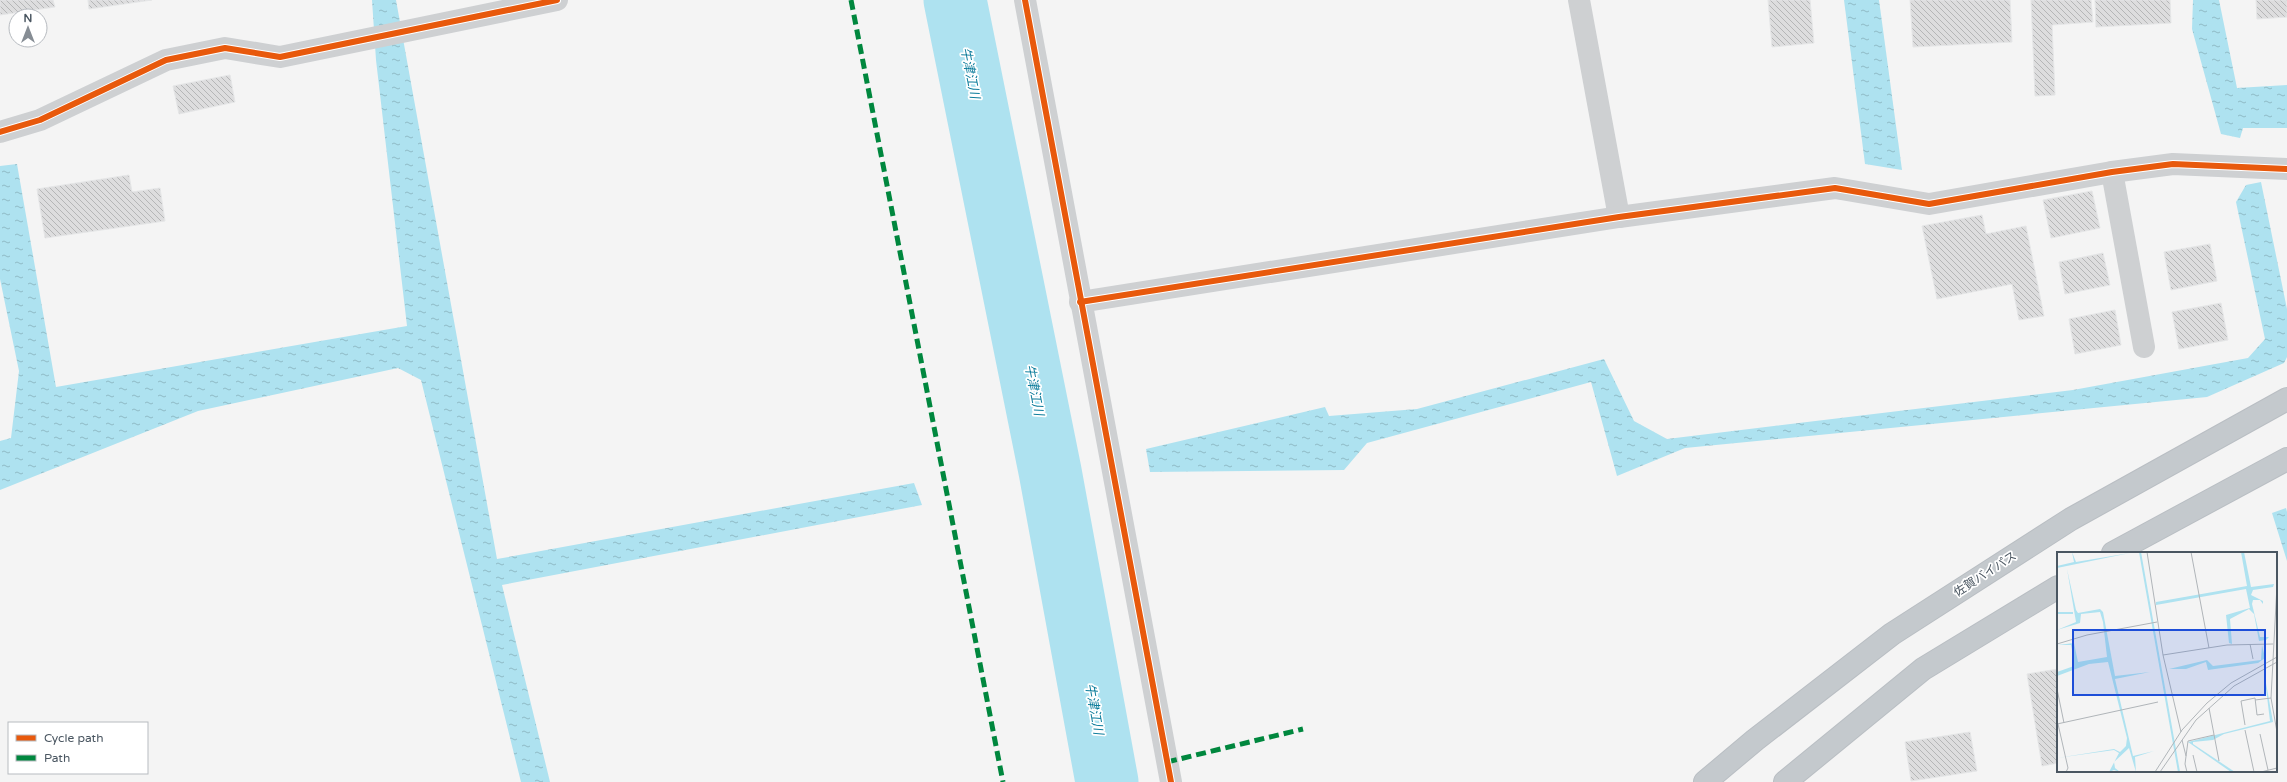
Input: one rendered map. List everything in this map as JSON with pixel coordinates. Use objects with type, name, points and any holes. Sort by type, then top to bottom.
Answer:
[{"type":"highway","name":"佐賀バイパス","points":[[1705,782],[1755,740],[1892,634],[2071,519],[2287,399]]},
{"type":"highway","points":[[2116,552],[2287,458]]},
{"type":"highway","points":[[1785,782],[1923,669],[2057,588]]},
{"type":"street","points":[[0,132],[40,120],[166,60],[225,48],[280,57],[557,0]]},
{"type":"street","points":[[1024,0],[1171,782]]},
{"type":"street","points":[[1579,0],[1619,217]]},
{"type":"street","points":[[1080,302],[1619,217],[1835,188],[1929,204],[2112,172],[2173,164],[2287,169]]},
{"type":"street","points":[[2112,172],[2144,347]]},
{"type":"water","points":[[372,0],[396,0],[497,559],[914,483],[922,505],[502,585],[550,782],[521,782],[421,380],[398,368],[198,411],[0,490],[0,441],[11,438],[19,371],[0,279],[0,166],[17,164],[56,387],[407,326],[376,60]]},
{"type":"water","points":[[1844,0],[1879,0],[1902,170],[1865,164]]},
{"type":"water","points":[[2193,0],[2219,0],[2237,88],[2287,85],[2287,128],[2243,128],[2240,138],[2221,134],[2192,29]]},
{"type":"water","points":[[2261,182],[2287,309],[2287,357],[2284,363],[2207,397],[1685,448],[1617,476],[1591,382],[1367,443],[1344,470],[1150,472],[1146,449],[1325,407],[1329,416],[1417,409],[1604,359],[1634,421],[1667,439],[2073,390],[2248,358],[2265,339],[2236,202],[2246,185]]},
{"type":"water","points":[[2286,508],[2287,512],[2287,561],[2272,513]]},
{"type":"building","points":[[0,0],[53,0],[55,7],[8,8],[8,14],[0,15]]},
{"type":"building","points":[[88,0],[152,0],[89,9]]},
{"type":"building","points":[[1768,0],[1810,0],[1814,43],[1772,47]]},
{"type":"building","points":[[1910,0],[2010,0],[2012,42],[1913,47]]},
{"type":"building","points":[[2031,0],[2091,0],[2093,22],[2052,25],[2055,95],[2035,96]]},
{"type":"building","points":[[2095,0],[2170,0],[2171,23],[2096,27]]},
{"type":"building","points":[[2256,0],[2287,0],[2287,17],[2257,19]]},
{"type":"building","points":[[230,75],[235,102],[179,114],[173,86]]},
{"type":"building","points":[[129,175],[132,192],[160,188],[165,221],[45,238],[37,189]]},
{"type":"building","points":[[2092,191],[2100,228],[2051,238],[2043,200]]},
{"type":"building","points":[[1982,215],[1986,234],[2026,226],[2044,316],[2019,320],[2012,284],[1937,299],[1922,226]]},
{"type":"building","points":[[2210,244],[2217,281],[2171,290],[2164,252]]},
{"type":"building","points":[[2103,253],[2110,285],[2065,294],[2059,262]]},
{"type":"building","points":[[2221,303],[2228,340],[2179,349],[2172,312]]},
{"type":"building","points":[[2115,310],[2121,345],[2075,354],[2069,319]]},
{"type":"building","points":[[2057,669],[2057,763],[2042,766],[2027,674]]},
{"type":"building","points":[[1970,732],[1977,771],[1911,781],[1905,742]]},
{"type":"waterway","name":"牛津江川","points":[[955,0],[1050,471],[1107,782]]},
{"type":"marked path","points":[[851,0],[1003,782]]},
{"type":"marked path","points":[[1167,762],[1303,729]]},
{"type":"cycle path","points":[[0,132],[40,120],[166,60],[225,48],[280,57],[557,0]]},
{"type":"cycle path","points":[[1025,0],[1171,782]]},
{"type":"cycle path","points":[[1080,302],[1619,217],[1835,188],[1929,204],[2112,172],[2173,164],[2287,169]]}]
